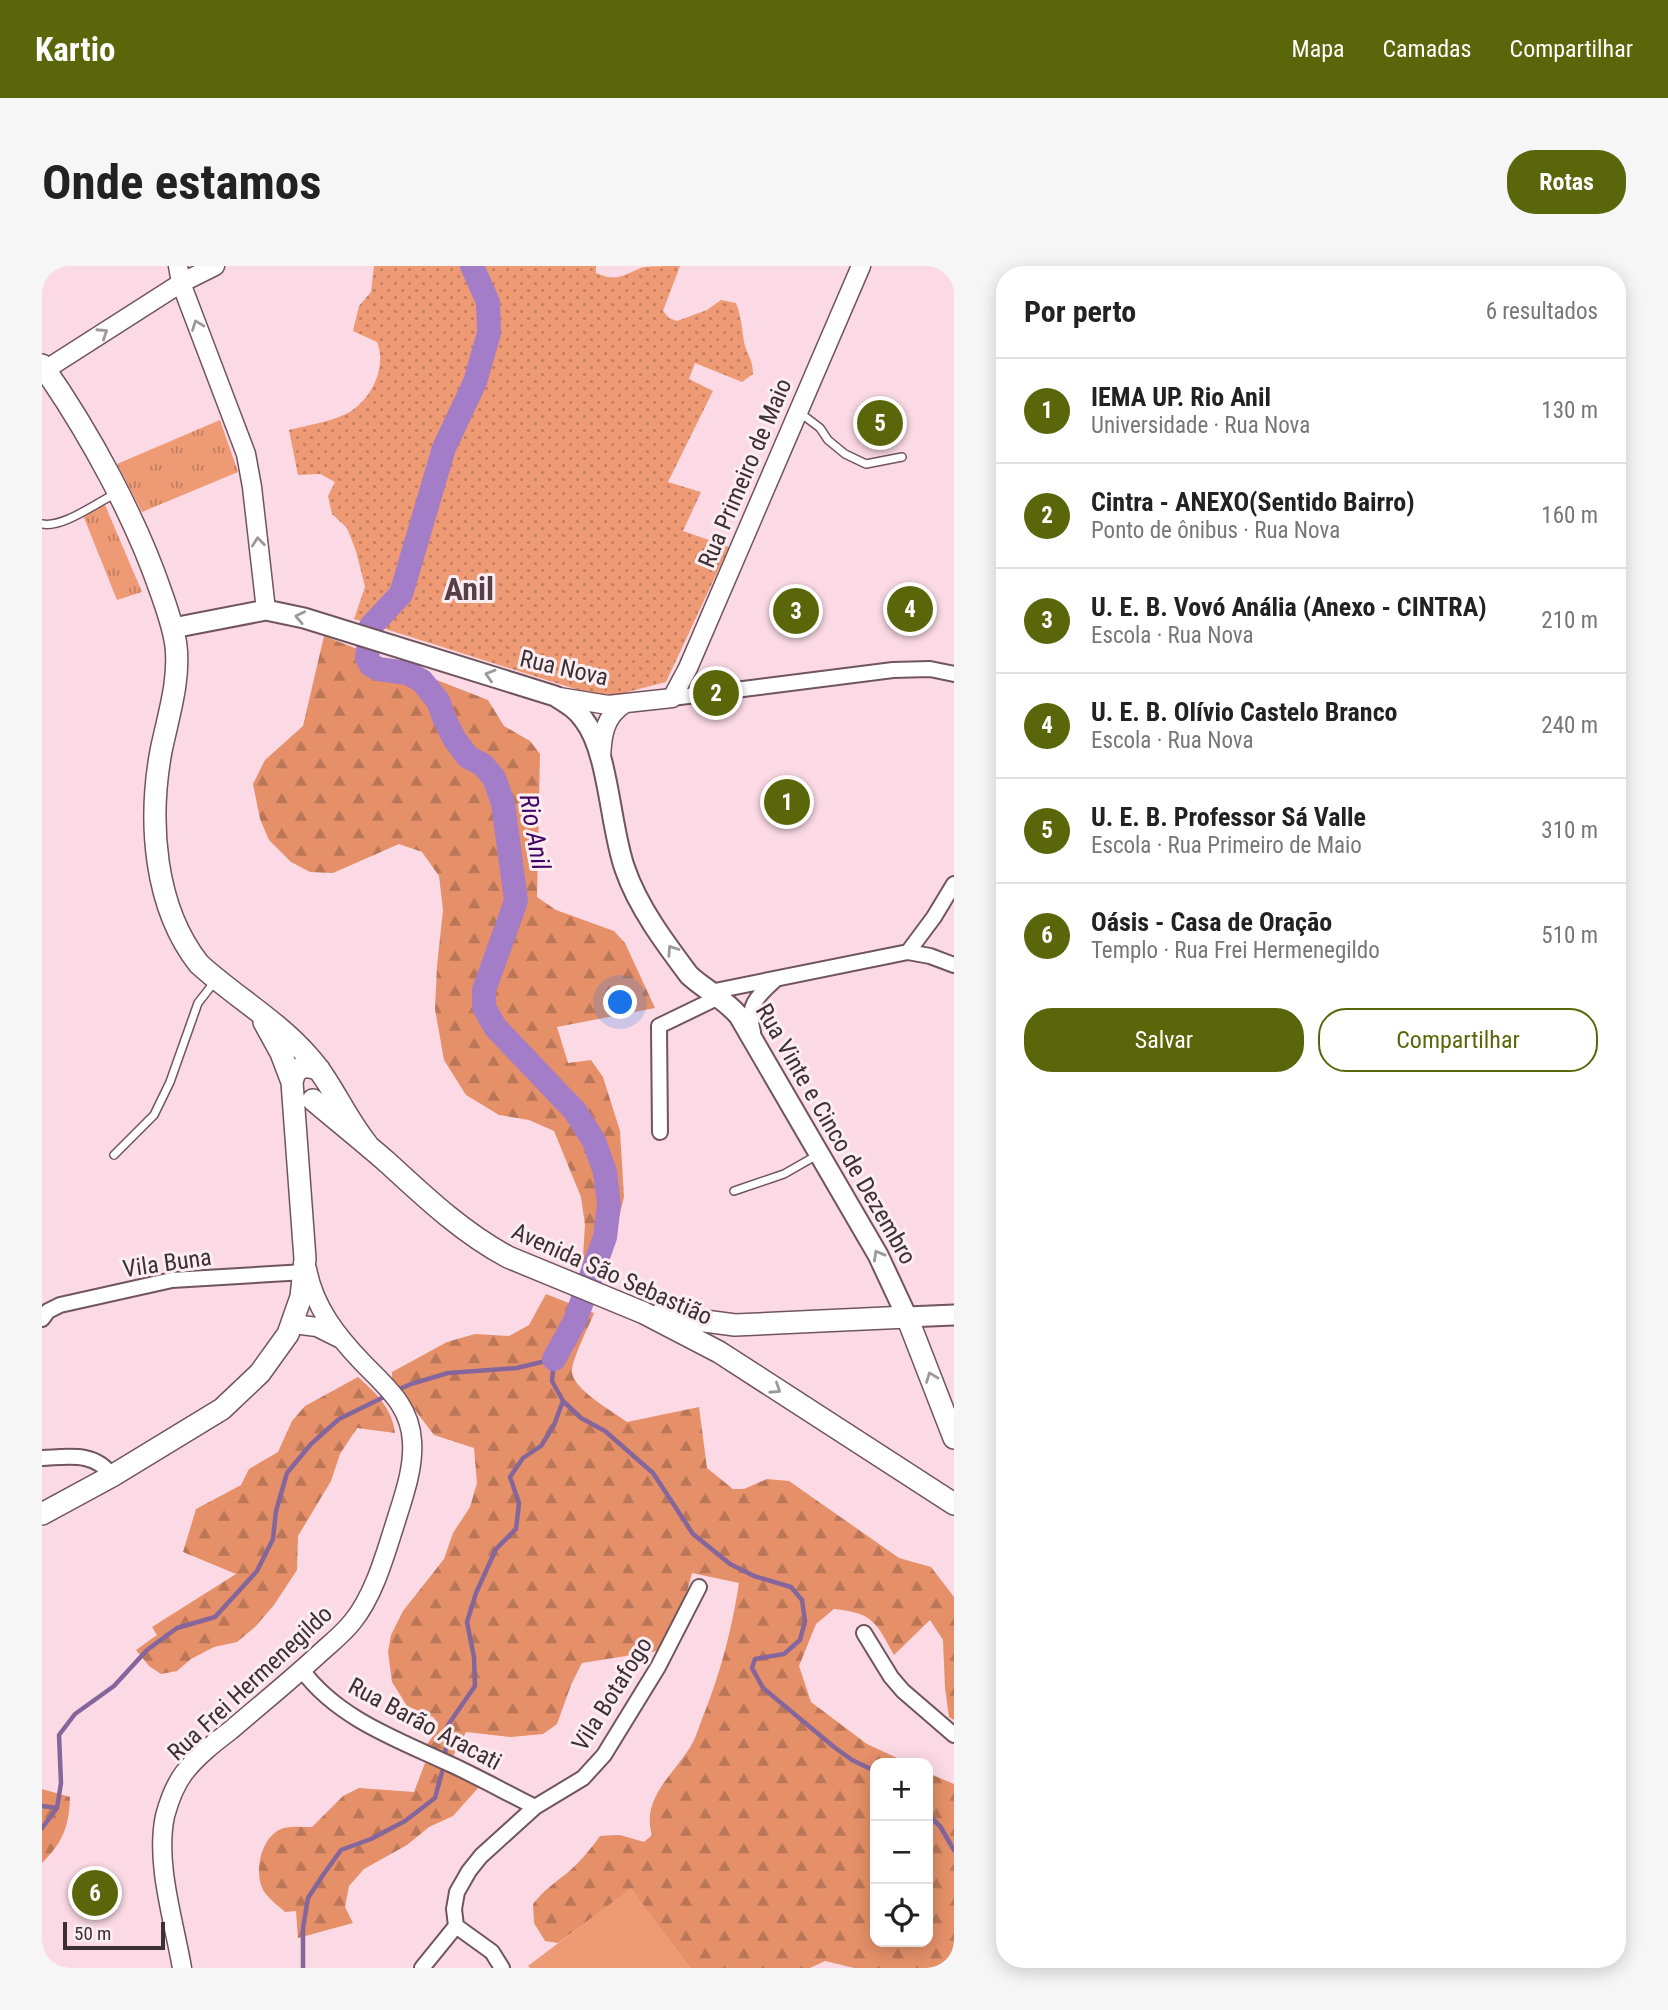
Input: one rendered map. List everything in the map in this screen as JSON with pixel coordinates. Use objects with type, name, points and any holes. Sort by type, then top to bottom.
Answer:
[{"type":"main road","points":[[42,1514],[198,1425],[241,1394],[276,1353],[293,1324],[301,1297],[305,1266],[292,1085],[287,1066],[272,1034],[248,1005],[216,980],[189,951],[173,922],[163,883],[157,846],[157,782],[177,661],[173,628],[142,542],[118,492],[46,380]]},
{"type":"main road","name":"Rua Nova","points":[[173,628],[266,610],[333,625],[555,696]]},
{"type":"main road","name":"Rua Vinte e Cinco de Dezembro","points":[[555,696],[575,710],[586,723],[601,762],[622,859],[636,897],[689,975],[733,1009],[756,1042],[881,1261],[907,1317],[954,1438]]},
{"type":"main road","name":"Avenida São Sebastião","points":[[248,1005],[290,1037],[323,1073],[350,1123],[367,1144]]},
{"type":"main road","points":[[298,1164],[300,1125],[311,1101],[324,1094],[323,1073],[304,1066],[295,1072],[292,1085],[299,1097],[311,1101]]},
{"type":"main road","name":"Avenida São Sebastião","points":[[311,1101],[367,1144],[469,1234],[508,1257],[643,1313],[719,1352],[954,1504]]},
{"type":"main road","points":[[643,1313],[735,1325]]},
{"type":"main road","points":[[719,1352],[715,1342],[718,1332],[727,1326],[954,1315]]},
{"type":"main road","points":[[924,1485],[943,1485],[954,1481]]},
{"type":"street","points":[[46,380],[180,275],[215,266]]},
{"type":"street","name":"Rua Primeiro de Maio","points":[[671,698],[688,668],[861,266]]},
{"type":"street","points":[[180,275],[246,454],[253,487],[266,610]]},
{"type":"street","name":"Rua Nova","points":[[555,696],[593,704],[624,704],[892,670],[930,669],[953,673]]},
{"type":"street","name":"Rua Vinte e Cinco de Dezembro","points":[[601,762],[606,725],[613,712],[624,704]]},
{"type":"street","points":[[908,952],[954,884]]},
{"type":"street","points":[[660,1132],[659,1026],[714,994],[908,952],[930,956],[954,965]]},
{"type":"street","points":[[756,1042],[750,1022],[751,1009],[757,996],[775,980]]},
{"type":"street","name":"Vila Buna","points":[[42,1319],[48,1311],[60,1305],[172,1280],[305,1266]]},
{"type":"street","name":"Rua Frei Hermenegildo","points":[[181,1968],[163,1860],[165,1816],[172,1793],[183,1774],[198,1757],[302,1670],[352,1622],[363,1606],[383,1560],[399,1511],[412,1453],[411,1428],[393,1393],[342,1340],[317,1303],[305,1266]]},
{"type":"street","name":"Rua Frei Hermenegildo","points":[[293,1324],[317,1327],[342,1340]]},
{"type":"street","points":[[42,1458],[84,1457],[100,1462],[112,1476]]},
{"type":"street","name":"Vila Botafogo","points":[[456,1926],[454,1909],[463,1880],[481,1856],[535,1807],[583,1777],[604,1755],[659,1667],[699,1587]]},
{"type":"street","points":[[864,1633],[903,1690],[954,1735]]},
{"type":"street","name":"Rua Barão Aracati","points":[[302,1670],[316,1689],[366,1724],[535,1807]]},
{"type":"street","points":[[422,1968],[456,1926],[492,1952],[502,1968]]},
{"type":"lane","points":[[799,411],[845,454],[866,464],[902,457]]},
{"type":"lane","points":[[42,524],[45,526],[63,522],[118,492]]},
{"type":"lane","points":[[114,1155],[154,1115],[170,1082],[198,1003],[216,980]]},
{"type":"lane","points":[[734,1191],[784,1174],[820,1154]]},
{"type":"green space","points":[[374,266],[596,266],[596,273],[616,277],[644,267],[680,266],[663,311],[669,318],[677,321],[707,310],[721,300],[736,303],[753,374],[742,382],[695,363],[689,379],[713,391],[668,482],[701,492],[683,531],[729,547],[666,682],[620,694],[594,695],[354,619],[365,587],[347,528],[332,514],[328,496],[335,482],[320,474],[298,475],[289,430],[348,413],[364,400],[375,382],[380,361],[377,342],[353,331],[359,306],[371,292]]},
{"type":"green space","points":[[220,420],[238,472],[142,512],[117,464]]},
{"type":"green space","points":[[105,505],[142,592],[117,600],[83,515]]},
{"type":"green space","points":[[324,636],[488,700],[504,726],[530,741],[540,754],[537,897],[556,910],[614,931],[625,943],[655,1008],[557,1027],[568,1063],[591,1060],[603,1077],[620,1131],[624,1197],[604,1278],[582,1271],[585,1225],[581,1197],[554,1131],[529,1120],[499,1115],[466,1095],[444,1060],[435,1009],[443,910],[439,876],[422,852],[399,844],[333,873],[310,872],[291,862],[269,840],[260,819],[253,784],[265,760],[303,726]]},
{"type":"green space","points":[[546,1294],[594,1313],[572,1370],[573,1377],[585,1392],[627,1422],[699,1407],[707,1468],[733,1489],[744,1489],[767,1479],[789,1481],[899,1558],[931,1567],[954,1597],[954,1720],[949,1717],[945,1688],[943,1640],[930,1620],[894,1655],[883,1634],[872,1621],[857,1613],[834,1609],[816,1624],[799,1666],[811,1702],[867,1744],[897,1758],[870,1758],[870,1947],[933,1947],[933,1775],[954,1784],[954,1968],[854,1968],[825,1961],[810,1968],[690,1968],[631,1889],[558,1943],[545,1941],[534,1923],[533,1904],[575,1865],[600,1836],[620,1835],[644,1842],[652,1835],[650,1822],[654,1799],[691,1745],[716,1682],[739,1583],[692,1573],[684,1603],[657,1651],[582,1663],[557,1724],[543,1734],[511,1737],[466,1732],[452,1758],[425,1747],[436,1732],[438,1723],[433,1717],[407,1706],[392,1682],[388,1652],[391,1635],[403,1611],[444,1559],[453,1533],[470,1507],[477,1483],[474,1448],[434,1435],[392,1380],[392,1372],[447,1342],[475,1334],[509,1336],[529,1325]]},
{"type":"green space","points":[[358,1377],[387,1409],[395,1433],[357,1428],[340,1454],[331,1481],[298,1536],[297,1570],[274,1605],[255,1627],[237,1642],[214,1647],[191,1659],[177,1671],[161,1674],[149,1666],[136,1650],[157,1635],[152,1627],[236,1574],[183,1552],[196,1509],[241,1485],[249,1469],[278,1452],[292,1421],[305,1406]]},
{"type":"green space","points":[[425,1763],[455,1771],[479,1787],[453,1816],[429,1827],[407,1845],[364,1869],[349,1886],[345,1907],[353,1923],[298,1938],[296,1911],[285,1912],[267,1896],[261,1885],[259,1866],[264,1846],[276,1832],[284,1828],[312,1827],[343,1796],[359,1788],[414,1792]]},
{"type":"green space","points":[[42,1789],[70,1797],[64,1833],[42,1863]]},
{"type":"green space","points":[[631,1888],[690,1968],[528,1966]]},
{"type":"waterway","name":"Rio Anil","points":[[472,266],[488,302],[489,333],[475,382],[444,448],[401,594],[371,626],[367,658],[371,665],[378,669],[408,673],[422,681],[438,701],[455,740],[468,757],[483,765],[494,778],[503,803],[516,901],[484,990],[484,1007],[495,1027],[575,1111],[594,1141],[605,1172],[609,1204],[605,1237],[575,1321],[554,1359]]},
{"type":"waterway","points":[[395,1391],[448,1373],[517,1368],[554,1359],[552,1381],[563,1401],[581,1418],[605,1431],[653,1473],[693,1534],[730,1564],[754,1576],[791,1587],[802,1600],[805,1621],[800,1640],[784,1654],[755,1659],[752,1668],[763,1688],[834,1747],[870,1769]]},
{"type":"waterway","points":[[42,1828],[57,1808],[61,1783],[59,1735],[75,1714],[114,1686],[147,1650],[177,1628],[215,1617],[257,1571],[273,1539],[276,1511],[287,1473],[311,1444],[339,1419],[388,1395]]},
{"type":"waterway","points":[[445,1755],[448,1725],[475,1686],[474,1657],[467,1622],[476,1593],[496,1549],[516,1529],[519,1503],[510,1477],[523,1458],[541,1446],[554,1425],[563,1401]]},
{"type":"waterway","points":[[303,1968],[303,1928],[308,1898],[323,1875],[341,1850],[371,1839],[405,1821],[435,1798],[442,1772]]},
{"type":"waterway","points":[[42,1806],[57,1808]]},
{"type":"waterway","points":[[933,1820],[940,1826],[954,1850]]},
{"type":"place","name":"U. E. B. Professor Sá Valle","points":[[880,423]]},
{"type":"place","name":"U. E. B. Olívio Castelo Branco","points":[[910,609]]},
{"type":"place","name":"U. E. B. Vovó Anália (Anexo - CINTRA)","points":[[796,611]]},
{"type":"place","name":"Cintra - ANEXO(Sentido Bairro)","points":[[716,693]]},
{"type":"place","name":"IEMA UP. Rio Anil","points":[[787,802]]},
{"type":"place","name":"Oásis - Casa de Oração","points":[[95,1893]]},
{"type":"district","name":"Anil","points":[[469,589]]}]
